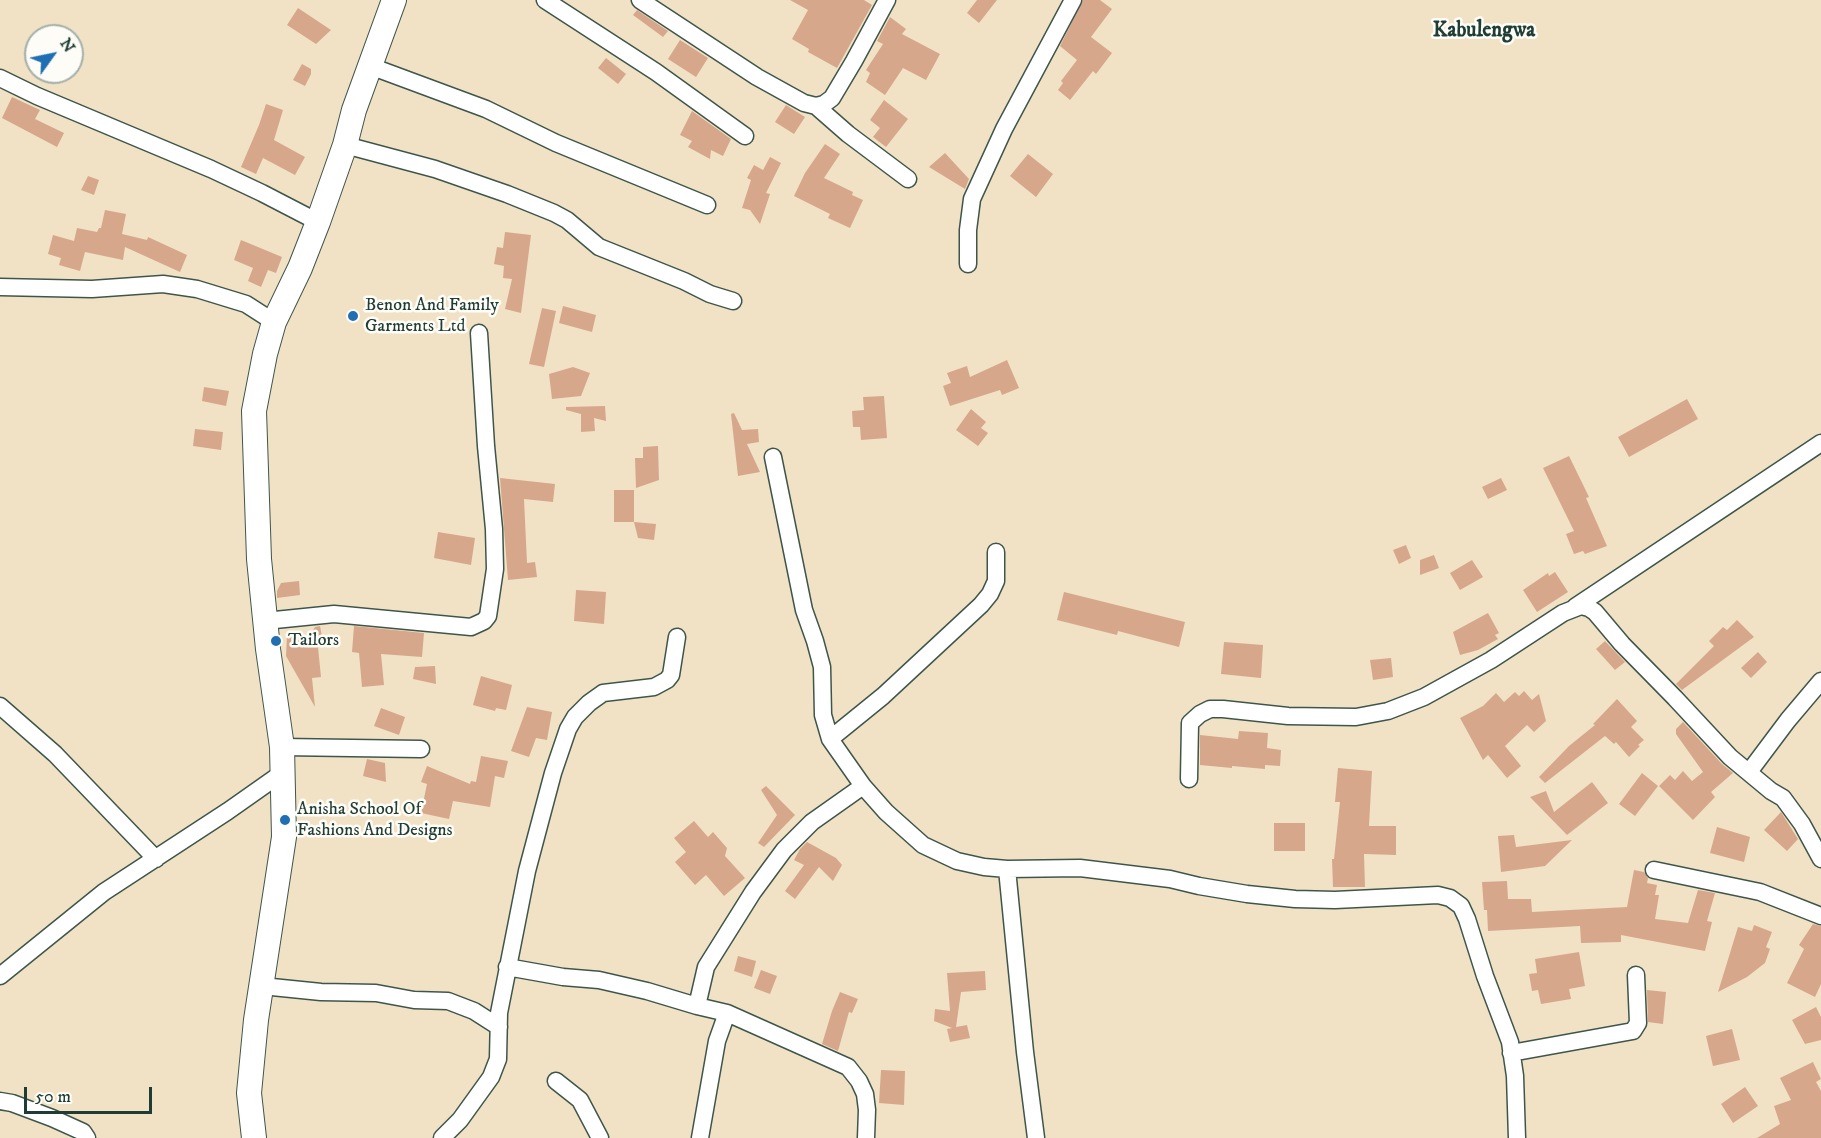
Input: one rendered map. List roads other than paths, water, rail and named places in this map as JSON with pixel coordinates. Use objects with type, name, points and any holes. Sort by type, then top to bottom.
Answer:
[{"type":"street","points":[[254,1138],[249,1093],[256,1020],[284,837],[282,747],[259,559],[254,411],[274,322],[300,268],[318,222],[345,145],[354,110],[394,0]]},
{"type":"street","points":[[545,0],[656,72],[745,136]]},
{"type":"street","points":[[640,0],[757,77],[804,103],[816,106],[848,134],[908,179]]},
{"type":"street","points":[[816,106],[832,98],[887,0]]},
{"type":"street","points":[[968,264],[968,230],[972,199],[1004,129],[1073,0]]},
{"type":"street","points":[[370,66],[486,109],[556,143],[707,205]]},
{"type":"street","points":[[0,78],[37,96],[211,169],[318,222]]},
{"type":"street","points":[[345,145],[435,169],[507,194],[567,220],[599,246],[710,294],[733,301]]},
{"type":"street","points":[[0,287],[92,289],[163,284],[197,289],[246,304],[274,322]]},
{"type":"street","points":[[265,621],[334,614],[471,627],[484,621],[488,616],[495,569],[494,529],[479,333]]},
{"type":"street","points":[[1189,779],[1190,723],[1200,714],[1210,709],[1223,709],[1288,716],[1356,717],[1388,711],[1424,696],[1482,665],[1575,607],[1821,442]]},
{"type":"street","points":[[773,457],[804,610],[822,667],[823,715],[830,739],[862,786],[922,845],[957,861],[984,867],[1080,868],[1170,879],[1247,894],[1335,900],[1438,895],[1450,897],[1461,906],[1467,920],[1510,1042],[1515,1076],[1516,1138]]},
{"type":"street","points":[[830,739],[883,696],[981,605],[990,594],[996,581],[996,552]]},
{"type":"street","points":[[1575,607],[1581,606],[1595,612],[1622,644],[1730,757],[1771,791],[1783,798],[1802,824],[1821,859]]},
{"type":"street","points":[[442,1138],[460,1120],[491,1077],[498,1059],[499,1013],[527,871],[553,773],[568,729],[575,717],[603,693],[654,687],[667,680],[671,675],[677,637]]},
{"type":"street","points":[[1749,772],[1821,681]]},
{"type":"street","points":[[0,706],[55,754],[156,859]]},
{"type":"street","points":[[282,747],[421,748]]},
{"type":"street","points":[[0,976],[104,892],[282,773]]},
{"type":"street","points":[[697,1006],[706,968],[753,892],[784,850],[812,822],[862,786]]},
{"type":"street","points":[[1007,869],[1036,1138]]},
{"type":"street","points":[[1654,870],[1760,892],[1821,916]]},
{"type":"street","points":[[507,967],[563,977],[599,980],[727,1012],[848,1067],[859,1081],[865,1094],[866,1138]]},
{"type":"street","points":[[1511,1053],[1633,1031],[1638,1023],[1636,975]]},
{"type":"street","points":[[262,986],[321,992],[376,993],[414,1000],[448,1001],[474,1011],[499,1027]]},
{"type":"street","points":[[700,1138],[717,1041],[727,1012]]},
{"type":"street","points":[[556,1082],[580,1101],[600,1138]]},
{"type":"street","points":[[0,1101],[12,1103],[52,1118],[83,1132],[87,1138]]},
{"type":"place","name":"Benon And Family Garments Ltd","points":[[353,316]]},
{"type":"place","name":"Tailors","points":[[276,641]]},
{"type":"place","name":"Anisha School Of Fashions And Designs","points":[[285,820]]},
{"type":"district","name":"Kabulengwa","points":[[1484,32]]}]
